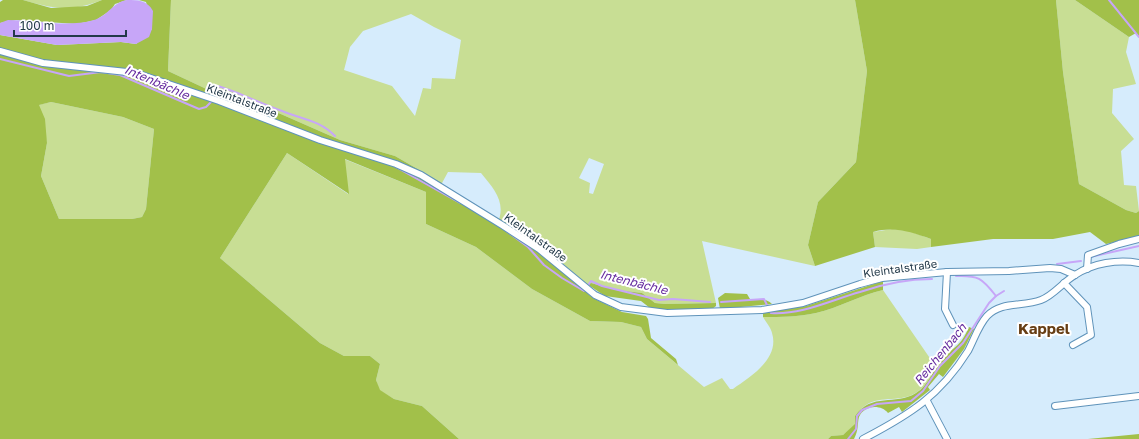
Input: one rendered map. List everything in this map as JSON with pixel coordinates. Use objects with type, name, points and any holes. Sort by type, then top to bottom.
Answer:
[{"type":"street","name":"Kleintalstraße","points":[[0,51],[43,63],[136,73],[219,101],[320,140],[396,164],[421,175],[539,249],[595,295],[621,306],[647,312],[762,310],[803,304],[882,278],[947,272],[1009,271],[1050,268],[1061,269],[1075,275]]},
{"type":"street","points":[[1087,264],[1088,255],[1119,244],[1139,239]]},
{"type":"street","points":[[862,439],[893,423],[927,401],[968,351],[987,316],[995,310],[1006,306],[1040,300],[1075,275],[1087,264],[1118,261],[1139,263]]},
{"type":"street","points":[[947,272],[945,309],[952,325]]},
{"type":"street","points":[[1064,283],[1087,307],[1091,335],[1074,345]]},
{"type":"street","points":[[1055,406],[1139,396]]},
{"type":"street","points":[[927,401],[947,439]]},
{"type":"green space","points":[[3,0],[23,0],[51,8],[87,6],[102,0],[127,0],[115,4],[111,10],[96,20],[77,24],[16,20],[0,23],[0,2]]},
{"type":"green space","points":[[23,0],[102,0],[72,8],[62,8]]},
{"type":"green space","points":[[139,0],[171,0],[168,71],[215,93],[217,86],[340,140],[395,156],[442,183],[440,189],[538,252],[593,298],[622,312],[646,316],[648,319],[651,338],[676,359],[678,365],[647,339],[641,327],[621,322],[590,321],[532,289],[476,247],[426,224],[426,192],[345,159],[349,194],[287,153],[220,258],[320,343],[344,356],[370,356],[380,364],[376,380],[380,390],[394,399],[422,406],[459,439],[0,439],[0,35],[57,45],[121,42],[136,44],[152,29],[152,22],[146,2]],"holes":[[[51,102],[123,117],[154,129],[146,209],[142,217],[132,219],[59,219],[41,176],[47,143],[45,119],[39,105]]]},
{"type":"green space","points":[[171,0],[855,0],[867,71],[856,162],[818,202],[808,245],[815,266],[702,241],[716,303],[665,304],[655,303],[642,293],[616,290],[591,283],[587,284],[582,290],[538,252],[497,225],[501,210],[500,203],[495,191],[481,173],[448,172],[442,183],[395,156],[340,140],[217,86],[215,93],[168,71]],"holes":[[[411,14],[461,40],[455,79],[432,78],[431,89],[423,88],[415,116],[392,86],[344,70],[350,47],[363,31]],[[589,158],[604,164],[593,194],[589,193],[590,183],[579,178]]]},
{"type":"green space","points":[[855,0],[1056,0],[1063,72],[1079,184],[1126,210],[1136,213],[1139,211],[1139,237],[1106,244],[1090,232],[1053,239],[993,239],[931,247],[931,239],[909,232],[881,230],[873,232],[875,247],[815,266],[808,245],[818,202],[856,162],[867,71]]},
{"type":"green space","points":[[1056,0],[1075,0],[1129,37],[1126,52],[1136,84],[1113,89],[1112,113],[1134,139],[1121,151],[1124,185],[1136,186],[1139,211],[1136,213],[1126,210],[1079,184],[1063,72]]},
{"type":"green space","points":[[1075,0],[1139,0],[1139,37],[1136,33],[1129,37]]},
{"type":"green space","points":[[51,102],[123,117],[154,129],[146,209],[142,217],[132,219],[59,219],[41,176],[47,143],[38,105]]},
{"type":"green space","points":[[287,153],[348,194],[344,159],[426,192],[426,224],[476,247],[532,289],[590,321],[621,322],[641,327],[647,339],[704,387],[722,378],[730,389],[733,389],[755,373],[768,359],[772,351],[773,342],[770,327],[763,317],[783,317],[816,313],[883,290],[936,367],[926,384],[917,392],[905,397],[878,400],[866,405],[855,416],[856,424],[843,435],[831,436],[828,439],[459,439],[422,406],[394,399],[379,390],[376,380],[380,364],[370,356],[344,356],[320,343],[220,258]]},
{"type":"green space","points":[[892,229],[909,231],[931,239],[931,247],[917,249],[875,247],[873,232]]},
{"type":"green space","points":[[883,281],[883,290],[825,311],[796,316],[763,317],[763,312],[806,306]]},
{"type":"green space","points":[[591,283],[616,290],[642,293],[655,303],[716,303],[716,306],[712,309],[669,311],[650,308],[641,301],[605,296],[587,284]]},
{"type":"green space","points":[[725,293],[747,294],[750,299],[765,300],[772,304],[720,309],[718,298]]},
{"type":"green space","points":[[969,327],[974,329],[964,349],[943,377],[939,374],[928,387],[930,390],[902,412],[899,407],[888,413],[877,407],[865,410],[859,417],[856,436],[854,439],[828,439],[831,436],[843,435],[855,424],[855,416],[869,404],[908,397],[920,390],[942,359],[962,340]]},
{"type":"green space","points":[[1139,434],[1139,439],[1088,439]]},
{"type":"shaded area","points":[[127,0],[145,3],[151,7],[153,11],[152,29],[149,37],[136,44],[121,42],[57,45],[0,35],[0,23],[8,20],[62,24],[84,22],[99,18],[118,3]]},
{"type":"waterway","points":[[1109,0],[1139,37]]},
{"type":"waterway","name":"Intenbächle","points":[[0,59],[69,76],[101,72],[120,75],[199,109],[206,107],[211,102]]},
{"type":"waterway","name":"Intenbächle","points":[[216,93],[218,86],[289,114],[310,120],[323,126],[335,136]]},
{"type":"waterway","name":"Intenbächle","points":[[394,166],[460,203]]},
{"type":"waterway","name":"Intenbächle","points":[[505,230],[528,247],[544,265],[584,291],[591,281],[602,286],[659,300],[673,299],[710,302]]},
{"type":"waterway","name":"Reichenbach","points":[[1090,257],[1139,246]]},
{"type":"waterway","name":"Reichenbach","points":[[1057,264],[1081,261]]},
{"type":"waterway","name":"Intenbächle","points":[[956,276],[975,277],[983,281],[996,296]]},
{"type":"waterway","name":"Intenbächle","points":[[721,302],[764,299],[771,313],[794,312],[887,284],[932,279]]},
{"type":"waterway","name":"Reichenbach","points":[[848,439],[856,429],[857,416],[862,410],[877,404],[911,401],[923,391],[940,366],[963,343],[989,303],[1004,291]]},
{"type":"district","name":"Kappel","points":[[1044,328]]}]
